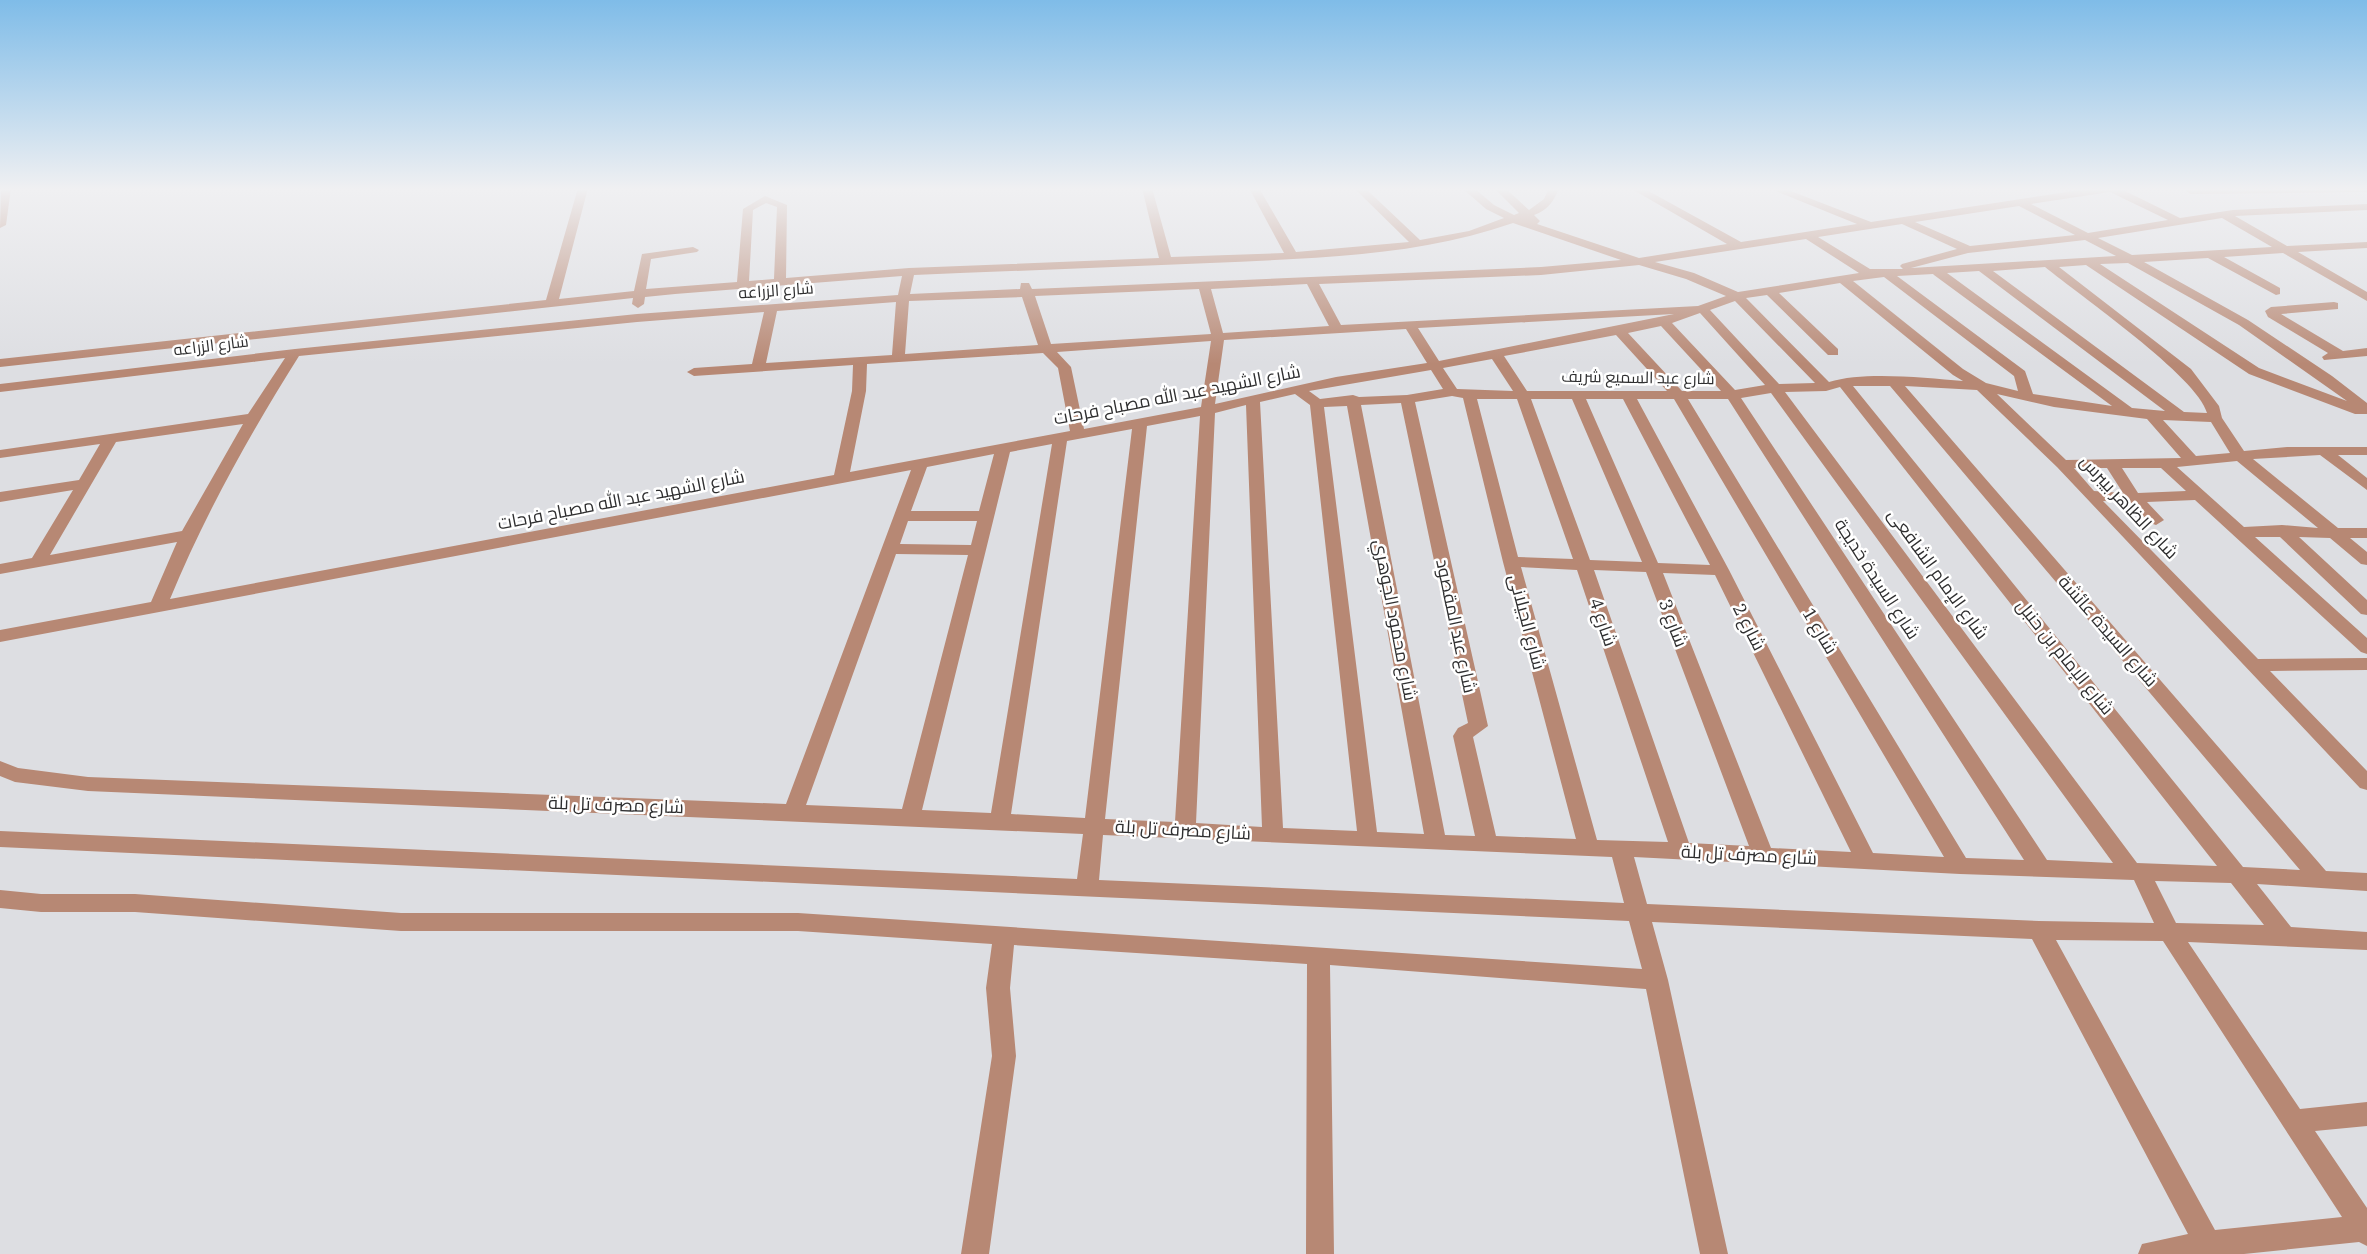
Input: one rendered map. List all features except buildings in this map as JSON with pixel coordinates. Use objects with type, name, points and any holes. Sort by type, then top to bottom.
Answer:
[{"type":"street","points":[[552,302],[567,247]]},
{"type":"street","points":[[743,286],[746,247]]},
{"type":"street","points":[[780,283],[781,247]]},
{"type":"street","points":[[1162,247],[1166,261]]},
{"type":"street","points":[[1287,247],[1292,256]]},
{"type":"street","name":"شارع الزراعه","points":[[0,363],[639,293],[909,272],[1351,253],[1399,247]]},
{"type":"street","points":[[1594,247],[1690,276],[1737,296]]},
{"type":"street","name":"شارع الزراعه","points":[[0,388],[295,353],[637,318],[903,298],[1026,295],[1541,271],[1641,261],[1736,247]]},
{"type":"street","points":[[1829,247],[1882,275],[2020,374],[2027,396]]},
{"type":"street","points":[[1960,247],[1968,250]]},
{"type":"street","points":[[1882,275],[1968,250],[2005,247]]},
{"type":"street","points":[[2061,247],[2087,260],[2254,371],[2367,412]]},
{"type":"street","points":[[2108,247],[2136,260],[2303,360],[2367,412]]},
{"type":"street","points":[[2281,247],[2367,297]]},
{"type":"street","name":"شارع الشهيد عبد الله مصباح فرحات","points":[[0,636],[1069,437],[1140,421],[1208,411],[1336,381],[1433,366],[1664,322],[1737,296],[1769,290],[1844,279],[1981,267],[2049,265],[2087,260],[2136,260],[2285,249],[2363,248]]},
{"type":"street","points":[[637,318],[646,256],[693,250]]},
{"type":"street","points":[[1351,253],[1377,264],[1380,272],[1374,279]]},
{"type":"street","points":[[1331,254],[1323,260],[1323,268],[1331,275],[1345,280]]},
{"type":"street","points":[[2210,254],[2276,291]]},
{"type":"street","points":[[2049,265],[2186,372],[2212,406],[2215,418],[2239,455],[2367,560]]},
{"type":"street","points":[[1981,267],[2180,416]]},
{"type":"street","points":[[1000,821],[1069,437],[1064,368],[1046,348],[1026,295],[1022,268]]},
{"type":"street","points":[[898,357],[903,298],[909,272]]},
{"type":"street","points":[[1938,272],[2127,411]]},
{"type":"street","name":"شارع الظاهر بيبرس","points":[[1844,279],[1958,372],[1981,386],[2062,464],[2367,783]]},
{"type":"street","points":[[1312,282],[1337,329]]},
{"type":"street","points":[[1185,831],[1208,411],[1218,338],[1204,287]]},
{"type":"street","points":[[1769,290],[1833,352]]},
{"type":"street","name":"شارع الإمام بن حنبل","points":[[1737,296],[1835,385],[2239,875],[2284,934]]},
{"type":"street","points":[[2334,306],[2271,311],[2340,355]]},
{"type":"street","points":[[758,368],[771,308]]},
{"type":"street","points":[[694,372],[1337,329],[1703,309]]},
{"type":"street","name":"شارع الإمام الشافعى","points":[[1703,309],[1775,388],[2136,872],[2170,934],[2366,1230]]},
{"type":"street","name":"شارع السيدة خديجة","points":[[1664,322],[1732,395],[2040,869]]},
{"type":"street","points":[[1410,326],[1433,366],[1460,394]]},
{"type":"street","name":"شارع 1","points":[[1618,329],[1679,396],[1960,866]]},
{"type":"street","points":[[2303,360],[2367,352]]},
{"type":"street","points":[[158,606],[188,535],[253,418],[295,353]]},
{"type":"street","name":"شارع 4","points":[[1496,354],[1522,394],[1681,851]]},
{"type":"street","points":[[841,478],[859,391],[860,362]]},
{"type":"street","name":"شارع عبد السميع شريف","points":[[1317,403],[1460,394],[1732,395],[1775,388],[1894,382],[1981,386]]},
{"type":"street","name":"شارع السيدة عائشة","points":[[1894,382],[2322,881]]},
{"type":"street","points":[[1981,386],[2054,403],[2151,415],[2215,418]]},
{"type":"street","points":[[1298,391],[1317,403],[1368,840]]},
{"type":"street","name":"شارع 3","points":[[1576,393],[1652,568],[1763,855]]},
{"type":"street","name":"شارع الجيلانى","points":[[1460,394],[1511,562],[1589,848]]},
{"type":"street","name":"شارع 2","points":[[1628,395],[1721,570],[1866,861]]},
{"type":"street","points":[[1253,399],[1273,835]]},
{"type":"street","name":"شارع محمود الجوهري","points":[[1353,399],[1436,842]]},
{"type":"street","name":"شارع عبد المقصود","points":[[1407,399],[1478,726],[1463,736],[1488,843]]},
{"type":"street","points":[[2151,415],[2192,461]]},
{"type":"street","points":[[0,454],[253,418]]},
{"type":"street","points":[[1087,887],[1140,421]]},
{"type":"street","points":[[38,562],[111,438]]},
{"type":"street","points":[[910,817],[1003,449]]},
{"type":"street","points":[[2062,464],[2165,464],[2239,455],[2322,450],[2367,451]]},
{"type":"street","points":[[2322,450],[2367,485]]},
{"type":"street","points":[[2110,463],[2134,498],[2156,520]]},
{"type":"street","points":[[793,812],[921,464]]},
{"type":"street","points":[[2165,464],[2367,648]]},
{"type":"street","points":[[0,497],[84,484]]},
{"type":"street","points":[[2089,495],[2134,498],[2198,495]]},
{"type":"street","points":[[902,516],[986,516]]},
{"type":"street","points":[[2282,530],[2367,610]]},
{"type":"street","points":[[2242,532],[2282,530],[2367,533]]},
{"type":"street","points":[[0,569],[188,535]]},
{"type":"street","points":[[890,549],[978,550]]},
{"type":"street","points":[[1511,562],[1721,570]]},
{"type":"street","points":[[2254,665],[2367,664]]},
{"type":"street","name":"شارع مصرف تل بلة","points":[[0,768],[15,775],[88,784],[910,817],[1368,840],[1681,851],[1960,866],[2367,882]]},
{"type":"street","points":[[0,839],[135,848],[2039,930],[2284,934],[2367,940]]},
{"type":"street","points":[[1621,849],[1657,980],[1714,1254]]},
{"type":"street","points":[[0,899],[41,903],[135,903],[401,922],[798,922],[1318,955],[1657,980]]},
{"type":"street","points":[[2039,930],[2208,1244]]},
{"type":"street","points":[[975,1254],[1004,1056],[998,988],[1004,937]]},
{"type":"street","points":[[1318,955],[1320,1254]]},
{"type":"street","points":[[2294,1122],[2367,1114]]},
{"type":"street","points":[[2152,1254],[2208,1244],[2240,1248],[2366,1230]]}]
